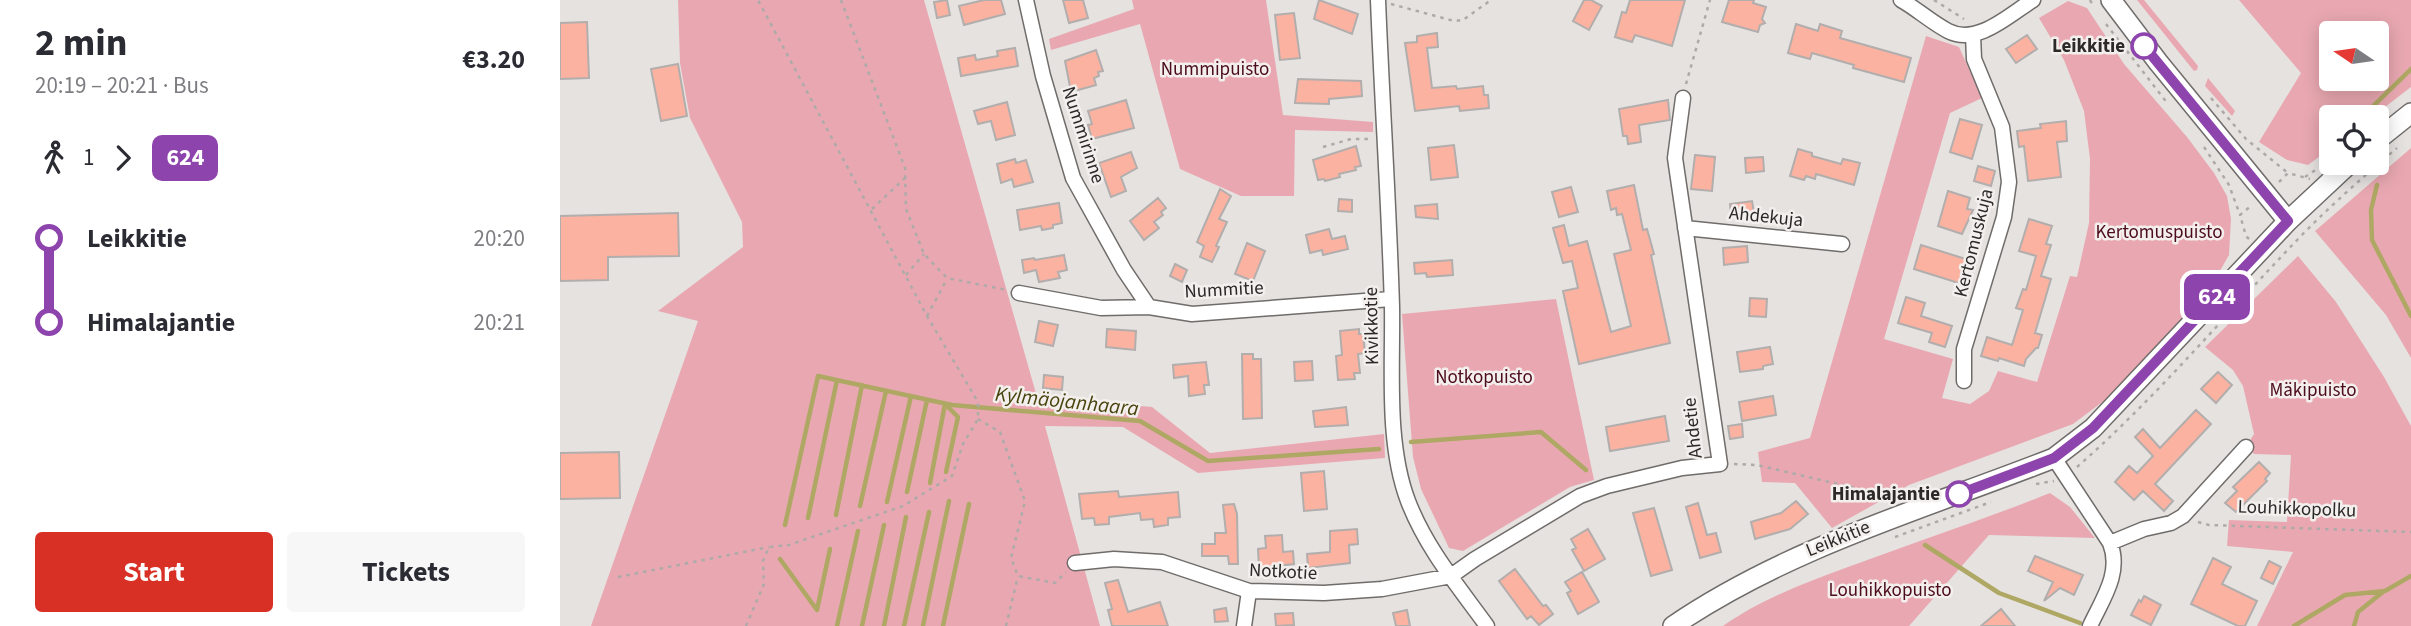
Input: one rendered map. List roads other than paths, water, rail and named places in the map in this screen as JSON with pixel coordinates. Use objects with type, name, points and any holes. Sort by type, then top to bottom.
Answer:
[{"type":"street","name":"Nummirinne","points":[[1026,0],[1043,76],[1073,178],[1124,270],[1149,307]]},
{"type":"street","name":"Kivikkotie","points":[[1378,0],[1398,468],[1408,501],[1428,544],[1488,626]]},
{"type":"street","points":[[1901,0],[1949,31],[1988,28],[2032,0]]},
{"type":"street","points":[[2103,5],[2158,62],[2288,221]]},
{"type":"street","name":"Kertomuskuja","points":[[1964,381],[1964,349],[2004,217],[2009,182],[2002,127],[1974,59],[1971,28]]},
{"type":"street","name":"Ahdetie","points":[[1451,576],[1580,496],[1607,486],[1682,468],[1720,464],[1675,158],[1683,98]]},
{"type":"street","points":[[2389,131],[2411,113]]},
{"type":"street","name":"Leikkitie","points":[[1673,626],[1721,595],[1782,564],[1913,510],[2054,458],[2093,428],[2288,221],[2337,175]]},
{"type":"street","name":"Ahdekuja","points":[[1685,229],[1842,244]]},
{"type":"street","name":"Nummitie","points":[[1019,293],[1101,308],[1149,307],[1192,314],[1391,299]]},
{"type":"street","name":"Louhikkopolku","points":[[2110,544],[2144,529],[2171,523],[2183,516],[2246,447]]},
{"type":"street","points":[[2054,458],[2116,557],[2112,580],[2090,626]]},
{"type":"street","name":"Notkotie","points":[[1074,563],[1114,559],[1162,562],[1249,592],[1324,593],[1382,589],[1451,576]]},
{"type":"street","points":[[1244,626],[1249,592]]},
{"type":"waterway","points":[[2374,105],[2411,69]]},
{"type":"waterway","points":[[2377,185],[2371,210],[2372,240],[2411,316]]},
{"type":"waterway","name":"Kylmäojanhaara","points":[[785,525],[818,376],[952,405],[1140,421],[1208,461],[1379,449]]},
{"type":"waterway","points":[[808,518],[837,380]]},
{"type":"waterway","points":[[836,515],[862,385]]},
{"type":"waterway","points":[[860,506],[886,391]]},
{"type":"waterway","points":[[887,502],[911,396]]},
{"type":"waterway","points":[[907,492],[927,400]]},
{"type":"waterway","points":[[945,404],[958,417],[946,472]]},
{"type":"waterway","points":[[930,483],[945,404]]},
{"type":"waterway","name":"Kylmäojanhaara","points":[[1411,442],[1541,432],[1586,470]]},
{"type":"waterway","points":[[923,626],[949,501]]},
{"type":"waterway","points":[[943,626],[969,504]]},
{"type":"waterway","points":[[904,626],[929,512]]},
{"type":"waterway","points":[[884,626],[906,517]]},
{"type":"waterway","points":[[862,626],[884,525]]},
{"type":"waterway","points":[[837,626],[858,531]]},
{"type":"waterway","name":"Kylmäojanhaara","points":[[1925,545],[1999,593],[2080,623]]},
{"type":"waterway","points":[[780,559],[817,610],[830,549]]},
{"type":"waterway","name":"Kylmäojanhaara","points":[[2294,626],[2345,595],[2385,591],[2411,576]]},
{"type":"waterway","points":[[2354,626],[2358,612],[2384,591]]},
{"type":"place","name":"Leikkitie","points":[[2144,46]]},
{"type":"place","name":"Himalajantie","points":[[1959,494]]},
{"type":"park label","name":"Nummipuisto","points":[[1215,69]]},
{"type":"park label","name":"Kertomuspuisto","points":[[2159,232]]},
{"type":"park label","name":"Notkopuisto","points":[[1484,377]]},
{"type":"park label","name":"Mäkipuisto","points":[[2313,390]]},
{"type":"park label","name":"Louhikkopuisto","points":[[1890,590]]}]
